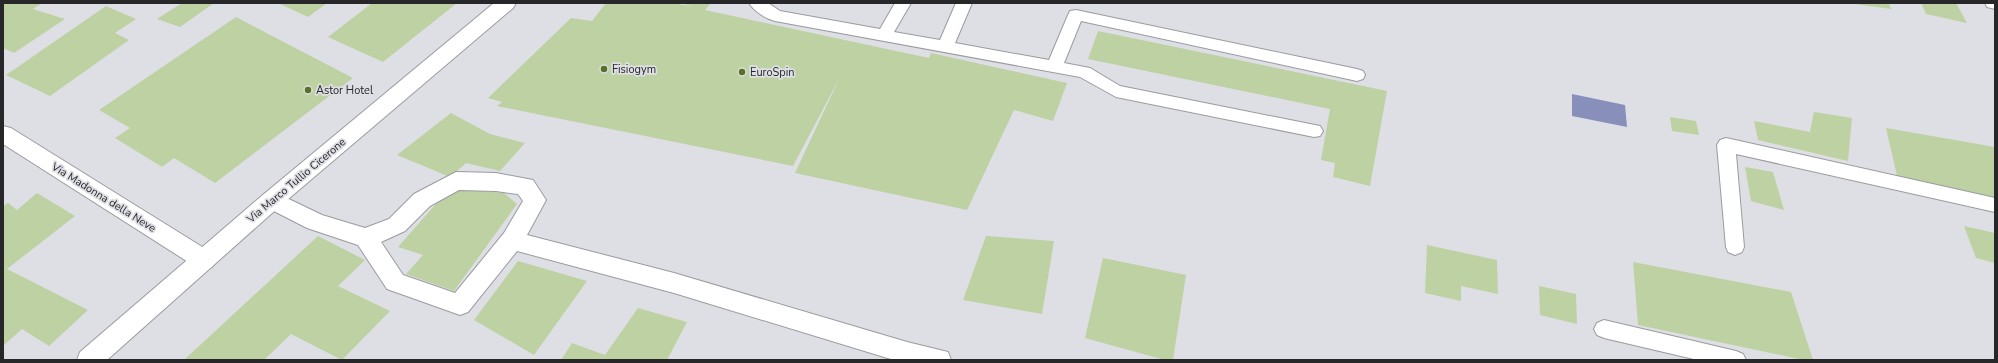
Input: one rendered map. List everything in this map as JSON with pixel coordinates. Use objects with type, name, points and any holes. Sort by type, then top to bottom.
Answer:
[{"type":"street","name":"Via Marco Tullio Cicerone","points":[[89,360],[272,200],[506,3]]},
{"type":"street","name":"Via Madonna della Neve","points":[[3,134],[204,260]]},
{"type":"street","points":[[272,200],[315,222],[366,238],[395,282],[460,304],[512,240],[535,200],[525,186],[496,182],[456,181],[422,200],[397,225],[366,238]]},
{"type":"street","points":[[512,240],[674,283],[907,353],[939,360]]},
{"type":"lane","points":[[757,3],[775,16],[1084,72],[1116,91],[1314,131]]},
{"type":"lane","points":[[884,36],[903,3]]},
{"type":"lane","points":[[945,47],[964,3]]},
{"type":"lane","points":[[1054,67],[1076,15],[1357,75]]},
{"type":"lane","points":[[1735,247],[1726,145],[1875,180],[1995,205]]},
{"type":"lane","points":[[1604,328],[1736,360]]},
{"type":"water","points":[[1572,94],[1625,105],[1627,127],[1572,116]]},
{"type":"building","points":[[3,3],[42,3],[33,9],[65,19],[14,53],[3,48]]},
{"type":"building","points":[[182,3],[214,3],[180,27],[157,19]]},
{"type":"building","points":[[278,3],[327,3],[308,17]]},
{"type":"building","points":[[372,3],[457,3],[383,62],[328,37]]},
{"type":"building","points":[[606,3],[673,3],[694,7],[680,3],[711,3],[705,10],[929,58],[931,53],[1067,83],[1053,121],[1014,110],[967,210],[795,173],[840,77],[793,166],[497,106],[502,102],[488,98],[571,18],[592,21]]},
{"type":"building","points":[[1889,3],[1891,9],[1855,4]]},
{"type":"building","points":[[1921,3],[1956,3],[1967,23],[1926,14]]},
{"type":"building","points":[[106,6],[136,19],[115,33],[129,40],[50,96],[6,75]]},
{"type":"building","points":[[236,17],[353,78],[215,183],[174,158],[162,167],[115,138],[130,128],[99,110]]},
{"type":"building","points":[[1098,31],[1387,91],[1370,186],[1333,177],[1335,163],[1321,160],[1330,109],[1088,59]]},
{"type":"building","points":[[1814,112],[1852,118],[1848,161],[1758,140],[1754,121],[1810,132]]},
{"type":"building","points":[[451,113],[490,134],[525,143],[500,171],[466,163],[450,177],[397,155]]},
{"type":"building","points":[[1670,117],[1696,121],[1699,135],[1672,131]]},
{"type":"building","points":[[1886,128],[1995,147],[1995,199],[1898,180]]},
{"type":"building","points":[[1745,167],[1773,172],[1784,210],[1751,201]]},
{"type":"building","points":[[450,188],[504,193],[517,204],[454,291],[406,274],[423,255],[398,247]]},
{"type":"building","points":[[37,193],[75,216],[7,269],[88,310],[49,346],[22,329],[3,346],[3,206],[8,203],[17,210]]},
{"type":"building","points":[[1964,226],[1995,233],[1995,263],[1976,258]]},
{"type":"building","points":[[318,236],[365,260],[338,286],[390,311],[342,360],[291,334],[264,360],[184,360]]},
{"type":"building","points":[[986,236],[1054,241],[1042,314],[963,300]]},
{"type":"building","points":[[1427,245],[1497,260],[1498,294],[1461,286],[1461,301],[1425,293]]},
{"type":"building","points":[[1103,258],[1186,275],[1173,360],[1165,360],[1085,338]]},
{"type":"building","points":[[518,261],[587,281],[534,355],[474,320]]},
{"type":"building","points":[[1633,262],[1791,292],[1813,360],[1804,360],[1638,325]]},
{"type":"building","points":[[1539,286],[1576,294],[1577,324],[1540,315]]},
{"type":"building","points":[[638,308],[687,322],[667,360],[561,360],[572,343],[605,355]]},
{"type":"place","name":"Fisiogym","points":[[604,69]]},
{"type":"place","name":"EuroSpin","points":[[742,72]]},
{"type":"place","name":"Astor Hotel","points":[[308,90]]}]
